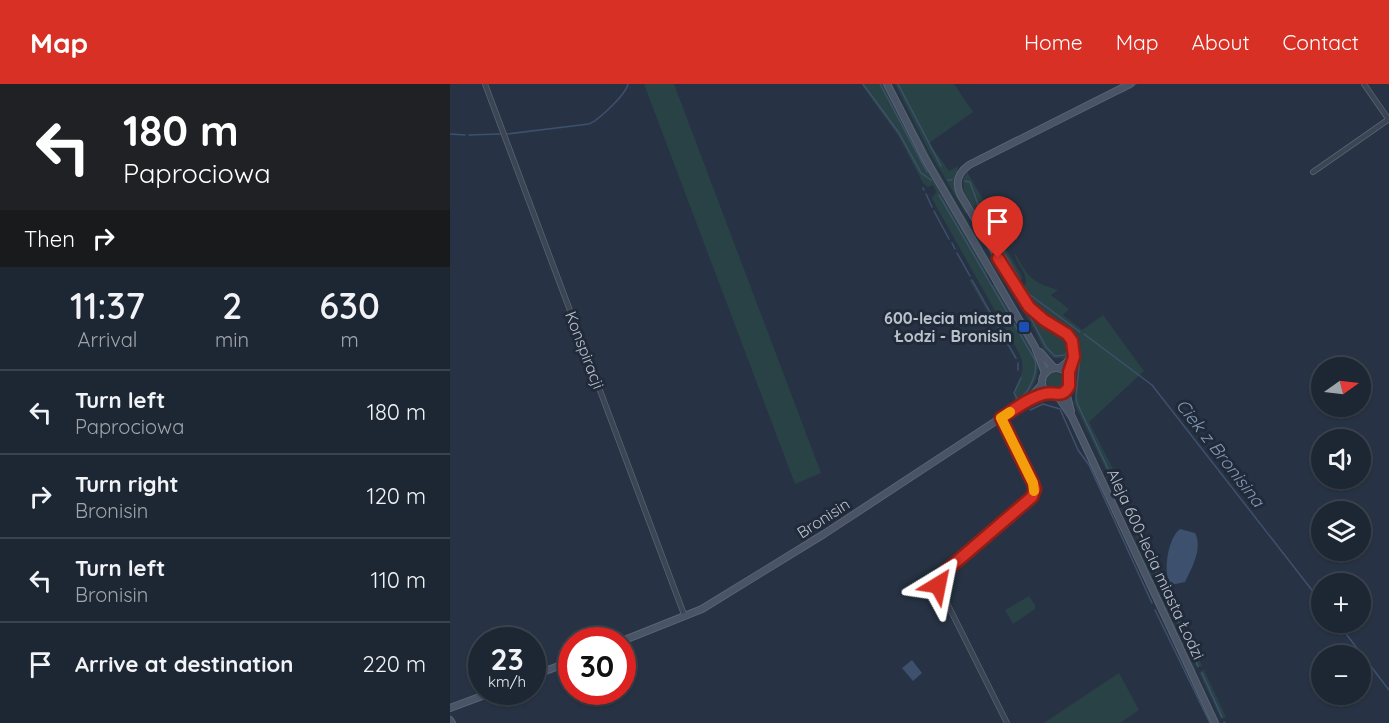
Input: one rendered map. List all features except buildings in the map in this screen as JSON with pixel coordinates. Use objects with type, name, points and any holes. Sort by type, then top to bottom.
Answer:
[{"type":"street","name":"Konspiracji","points":[[485,84],[685,617]]},
{"type":"street","points":[[887,84],[926,160],[1035,347],[1045,373],[1042,384],[1052,395],[1066,392],[1070,382],[1068,375],[1074,353],[1073,342],[1040,317],[1023,298],[960,194],[958,178],[962,170],[969,165],[1130,84]]},
{"type":"street","points":[[1313,172],[1389,119],[1364,84]]},
{"type":"street","points":[[1035,347],[1068,375]]},
{"type":"street","points":[[1045,373],[1067,362],[1074,353]]},
{"type":"street","name":"Bronisin","points":[[636,636],[702,609],[824,534],[1028,400],[1042,384]]},
{"type":"street","name":"Aleja 600-lecia miasta Łodzi","points":[[1066,392],[1072,417]]},
{"type":"street","name":"Bronisin","points":[[1028,400],[1052,395]]},
{"type":"street","name":"Aleja 600-lecia miasta Łodzi","points":[[1052,395],[1059,398],[1072,417],[1215,723]]},
{"type":"street","points":[[1001,418],[1033,483],[1035,489],[1032,497],[947,569],[941,575],[938,585],[1007,723]]},
{"type":"street","points":[[450,708],[468,701]]},
{"type":"green space","points":[[644,84],[674,84],[821,473],[795,484]]},
{"type":"green space","points":[[861,84],[884,84],[931,176],[987,272],[992,285],[994,284],[1037,359],[1037,377],[1020,403],[1015,401],[1014,395],[1022,370],[1020,355],[936,206],[932,198],[936,192],[933,185],[928,187],[923,183],[899,137]]},
{"type":"green space","points":[[891,84],[934,164],[1020,312],[935,170]]},
{"type":"green space","points":[[895,84],[954,84],[973,112],[929,143],[949,171],[958,166],[955,187],[967,211],[966,214],[929,151]]},
{"type":"green space","points":[[967,172],[999,226],[994,229],[1022,276],[1022,280],[1018,283],[964,192],[963,180]]},
{"type":"green space","points":[[987,246],[1020,299],[1067,339],[1071,355],[1066,359],[1053,358],[1043,348],[986,248]]},
{"type":"green space","points":[[1015,253],[1031,278],[1058,290],[1051,295],[1069,309],[1063,315],[1082,330],[1103,315],[1144,371],[1089,422],[1113,469],[1107,472],[1074,403],[1079,338],[1075,338],[1029,301],[1021,288],[1026,283],[1026,279]]},
{"type":"green space","points":[[972,279],[1017,359],[969,280]]},
{"type":"green space","points":[[1056,372],[1065,377],[1066,383],[1063,390],[1055,392],[1046,386],[1048,384],[1046,382],[1049,374]]},
{"type":"green space","points":[[1115,473],[1140,528],[1134,531],[1108,476]]},
{"type":"green space","points":[[1141,531],[1202,666],[1197,668],[1135,534]]},
{"type":"green space","points":[[1133,536],[1196,670],[1132,537]]},
{"type":"green space","points":[[1029,596],[1035,609],[1013,624],[1005,610]]},
{"type":"green space","points":[[1204,670],[1226,717],[1221,719],[1199,672]]},
{"type":"green space","points":[[1119,673],[1139,710],[1120,723],[1044,723]]},
{"type":"water","points":[[1180,529],[1195,533],[1198,545],[1185,582],[1171,585],[1167,572],[1168,556],[1172,540]]},
{"type":"water","points":[[912,660],[922,673],[913,681],[902,668]]},
{"type":"waterway","name":"Ciek z Bronisina","points":[[507,134],[589,124],[612,106],[628,84]]},
{"type":"waterway","name":"Ciek z Bronisina","points":[[863,84],[899,133],[921,173],[931,180]]},
{"type":"waterway","points":[[880,84],[927,172]]},
{"type":"waterway","points":[[898,84],[941,166]]},
{"type":"waterway","points":[[1130,88],[1136,84]]},
{"type":"waterway","points":[[1119,93],[1126,90]]},
{"type":"waterway","name":"Ciek z Bronisina","points":[[450,134],[465,135]]},
{"type":"waterway","name":"Ciek z Bronisina","points":[[469,135],[500,134]]},
{"type":"waterway","name":"Ciek z Bronisina","points":[[965,181],[970,182],[980,210],[1020,280]]},
{"type":"waterway","points":[[926,194],[932,207]]},
{"type":"waterway","points":[[939,195],[1035,360],[1032,382],[1018,401]]},
{"type":"waterway","points":[[934,211],[949,239]]},
{"type":"waterway","points":[[952,243],[955,249]]},
{"type":"waterway","points":[[957,253],[970,276]]},
{"type":"waterway","points":[[972,280],[1016,358]]},
{"type":"waterway","name":"Ciek z Bronisina","points":[[1025,288],[1029,294],[1080,332]]},
{"type":"waterway","points":[[1027,311],[1046,347],[1055,356],[1065,355],[1069,348]]},
{"type":"waterway","name":"Ciek z Bronisina","points":[[1084,334],[1152,385],[1311,589]]},
{"type":"waterway","points":[[1080,357],[1077,403],[1108,469]]},
{"type":"waterway","points":[[1018,363],[1018,370]]},
{"type":"waterway","points":[[1018,400],[1014,393],[1021,378]]},
{"type":"waterway","points":[[1030,410],[1043,404],[1060,409],[1078,450],[1089,465],[1152,603]]},
{"type":"waterway","points":[[1111,476],[1135,527]]},
{"type":"waterway","points":[[1139,536],[1167,595]]},
{"type":"waterway","points":[[1170,602],[1198,666]]},
{"type":"waterway","points":[[1155,610],[1210,723]]},
{"type":"waterway","name":"Ciek z Bronisina","points":[[1345,633],[1389,690]]},
{"type":"waterway","points":[[1202,673],[1222,717]]},
{"type":"slow traffic","points":[[1010,412],[1001,418],[1033,483],[1034,491]]},
{"type":"place","name":"600-lecia miasta Łodzi - Bronisin","points":[[1024,327]]},
{"type":"route","points":[[938,585],[941,575],[953,563],[1032,497],[1035,489],[1033,483],[1001,418],[1028,400],[1042,395],[1059,395],[1066,392],[1070,382],[1068,375],[1074,357],[1072,341],[1067,334],[1044,320],[1029,307],[998,258]]}]
